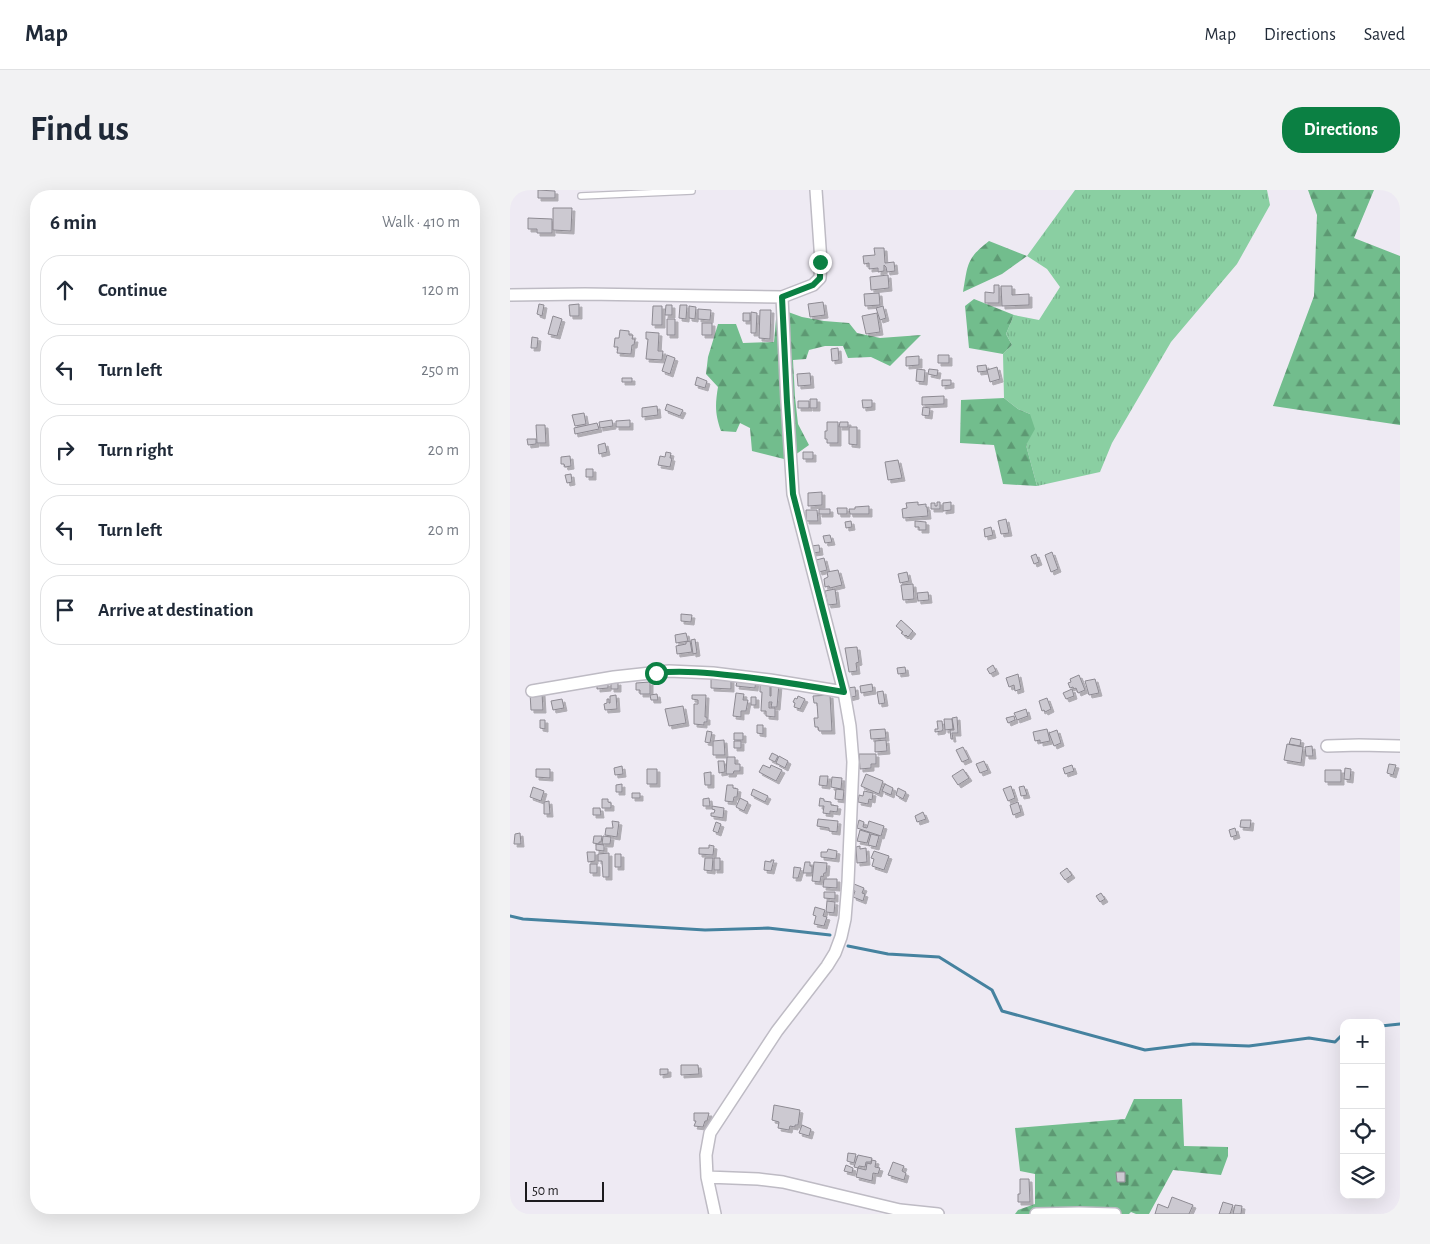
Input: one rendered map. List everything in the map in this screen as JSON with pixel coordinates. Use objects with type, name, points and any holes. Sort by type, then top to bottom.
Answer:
[{"type":"street","points":[[510,295],[585,294],[782,297],[813,285],[820,278],[816,190]]},
{"type":"street","points":[[715,1214],[707,1177],[706,1155],[710,1133],[777,1032],[828,966],[841,937],[845,918],[848,882],[853,762],[850,726],[844,692],[793,494],[782,297]]},
{"type":"street","points":[[532,690],[598,679],[669,671],[732,675],[844,692]]},
{"type":"street","points":[[1327,746],[1400,746]]},
{"type":"street","points":[[707,1177],[783,1182],[900,1210],[938,1214]]},
{"type":"street","points":[[1036,1214],[1115,1214]]},
{"type":"lane","points":[[581,196],[692,190]]},
{"type":"green space","points":[[1075,190],[1267,190],[1270,205],[1237,264],[1171,342],[1112,443],[1100,472],[1037,486],[1026,445],[1030,414],[1018,409],[1004,398],[1003,354],[1012,345],[1006,334],[1014,315],[1039,320],[1060,287],[1047,269],[1027,256]]},
{"type":"green space","points":[[1308,190],[1374,190],[1354,238],[1400,256],[1400,425],[1273,406],[1314,296],[1317,215]]},
{"type":"green space","points":[[989,241],[1027,256],[1002,274],[963,292],[969,263],[976,253]]},
{"type":"green space","points":[[974,299],[1014,315],[1006,334],[1012,345],[1003,354],[969,348],[965,306]]},
{"type":"green space","points":[[777,308],[802,317],[849,323],[857,333],[880,338],[921,335],[890,366],[871,357],[848,358],[843,346],[825,346],[809,350],[806,359],[793,360],[798,424],[809,445],[788,460],[752,451],[750,428],[740,423],[736,432],[721,431],[716,409],[718,387],[706,374],[708,357],[718,324],[736,324],[743,343],[774,342]]},
{"type":"green space","points":[[1004,398],[1018,409],[1030,414],[1035,429],[1026,445],[1037,486],[1003,484],[994,445],[960,443],[961,400]]},
{"type":"green space","points":[[1134,1099],[1182,1099],[1184,1146],[1228,1147],[1228,1156],[1221,1175],[1173,1170],[1149,1214],[1131,1212],[1129,1214],[1015,1214],[1018,1210],[1035,1204],[1035,1174],[1020,1171],[1015,1128],[1125,1119]]},
{"type":"building","points":[[538,190],[555,191],[555,198],[538,198]]},
{"type":"building","points":[[553,208],[572,208],[571,231],[553,230]]},
{"type":"building","points":[[528,218],[552,219],[552,233],[537,233],[537,229],[528,229]]},
{"type":"building","points":[[874,248],[884,248],[885,263],[894,262],[895,271],[887,272],[884,265],[884,271],[878,272],[878,268],[869,269],[869,263],[864,264],[863,256],[875,255]]},
{"type":"building","points":[[888,275],[889,288],[871,290],[870,277]]},
{"type":"building","points":[[994,285],[999,285],[999,303],[985,303],[985,292],[994,293]]},
{"type":"building","points":[[1001,286],[1012,286],[1012,295],[1029,294],[1029,305],[1002,306]]},
{"type":"building","points":[[879,293],[880,305],[865,306],[864,294]]},
{"type":"building","points":[[823,302],[825,315],[810,317],[808,304]]},
{"type":"building","points":[[539,304],[544,305],[542,316],[537,314]]},
{"type":"building","points":[[579,304],[579,316],[570,316],[569,305]]},
{"type":"building","points":[[666,305],[672,305],[672,315],[665,315]]},
{"type":"building","points":[[680,305],[687,305],[686,319],[679,318]]},
{"type":"building","points":[[653,306],[662,306],[662,325],[652,325]]},
{"type":"building","points":[[689,306],[696,307],[695,319],[689,318]]},
{"type":"building","points":[[883,306],[886,318],[880,320],[876,308]]},
{"type":"building","points":[[698,309],[711,310],[710,320],[698,319]]},
{"type":"building","points":[[760,310],[771,310],[770,339],[759,338]]},
{"type":"building","points":[[751,312],[757,313],[756,333],[751,333]]},
{"type":"building","points":[[743,313],[750,313],[750,321],[743,321]]},
{"type":"building","points":[[877,313],[880,332],[866,334],[862,316]]},
{"type":"building","points":[[553,316],[562,319],[557,336],[548,334]]},
{"type":"building","points":[[667,319],[675,319],[675,335],[667,335]]},
{"type":"building","points":[[702,323],[712,323],[712,335],[702,335]]},
{"type":"building","points":[[620,330],[629,331],[629,335],[633,335],[632,339],[635,339],[631,354],[617,353],[618,347],[614,347],[615,338],[619,338]]},
{"type":"building","points":[[646,332],[659,333],[658,351],[663,351],[662,360],[646,359],[648,339],[646,339]]},
{"type":"building","points":[[532,337],[538,338],[537,348],[531,348]]},
{"type":"building","points":[[838,348],[839,360],[832,361],[831,349]]},
{"type":"building","points":[[667,355],[675,358],[670,374],[662,371]]},
{"type":"building","points":[[938,355],[949,355],[949,363],[938,363]]},
{"type":"building","points":[[919,356],[919,365],[906,366],[906,357]]},
{"type":"building","points":[[986,365],[987,371],[978,372],[977,366]]},
{"type":"building","points":[[997,367],[1000,379],[990,382],[987,370]]},
{"type":"building","points":[[917,369],[925,370],[924,382],[916,381]]},
{"type":"building","points":[[929,369],[938,370],[937,376],[928,374]]},
{"type":"building","points":[[810,373],[811,385],[798,386],[797,374]]},
{"type":"building","points":[[697,377],[707,381],[705,388],[695,385]]},
{"type":"building","points":[[622,378],[632,378],[632,382],[622,382]]},
{"type":"building","points":[[942,380],[951,380],[951,385],[942,386]]},
{"type":"building","points":[[944,396],[944,404],[922,405],[922,397]]},
{"type":"building","points":[[810,399],[817,399],[817,408],[810,408]]},
{"type":"building","points":[[862,400],[872,400],[872,407],[863,408]]},
{"type":"building","points":[[798,401],[809,401],[809,408],[798,408]]},
{"type":"building","points":[[667,404],[683,410],[680,416],[665,410]]},
{"type":"building","points":[[657,406],[658,415],[642,417],[642,408]]},
{"type":"building","points":[[923,407],[930,408],[929,416],[922,415]]},
{"type":"building","points":[[584,413],[586,424],[575,426],[572,415]]},
{"type":"building","points":[[612,420],[613,426],[600,428],[599,422]]},
{"type":"building","points":[[630,420],[630,427],[616,427],[616,421]]},
{"type":"building","points":[[827,422],[838,422],[838,443],[827,443],[825,431],[827,431]]},
{"type":"building","points":[[840,422],[848,422],[848,427],[839,427]]},
{"type":"building","points":[[597,423],[599,429],[575,434],[574,428]]},
{"type":"building","points":[[536,425],[545,425],[546,443],[537,443]]},
{"type":"building","points":[[849,427],[857,427],[857,445],[849,444]]},
{"type":"building","points":[[527,439],[536,439],[536,444],[528,445]]},
{"type":"building","points":[[605,443],[607,452],[599,454],[598,445]]},
{"type":"building","points":[[666,452],[671,453],[670,467],[658,465],[660,456],[665,457]]},
{"type":"building","points":[[803,452],[813,452],[813,459],[803,459]]},
{"type":"building","points":[[570,456],[571,466],[565,467],[564,464],[561,464],[561,457]]},
{"type":"building","points":[[898,460],[902,478],[888,480],[885,462]]},
{"type":"building","points":[[586,469],[593,469],[593,477],[586,477]]},
{"type":"building","points":[[571,474],[572,482],[567,483],[565,475]]},
{"type":"building","points":[[822,492],[822,505],[808,506],[808,493]]},
{"type":"building","points":[[918,502],[918,505],[926,504],[928,516],[903,518],[902,509],[907,508],[906,503]]},
{"type":"building","points":[[937,502],[940,502],[940,509],[931,509],[931,503],[935,503],[935,506],[937,506]]},
{"type":"building","points":[[951,502],[951,510],[943,511],[943,503]]},
{"type":"building","points":[[869,506],[869,514],[850,514],[849,509]]},
{"type":"building","points":[[837,508],[847,508],[847,514],[838,514]]},
{"type":"building","points":[[819,509],[830,509],[830,514],[819,514]]},
{"type":"building","points":[[806,510],[817,510],[818,521],[806,521]]},
{"type":"building","points":[[1006,519],[1009,533],[1001,534],[998,521]]},
{"type":"building","points":[[851,521],[852,527],[846,528],[845,522]]},
{"type":"building","points":[[915,521],[926,522],[926,530],[919,530],[919,527],[915,527]]},
{"type":"building","points":[[991,527],[993,535],[985,537],[984,529]]},
{"type":"building","points":[[830,535],[832,542],[825,543],[823,536]]},
{"type":"building","points":[[819,545],[820,552],[813,553],[811,546]]},
{"type":"building","points":[[1052,552],[1058,569],[1051,572],[1045,555]]},
{"type":"building","points":[[1036,554],[1039,562],[1034,564],[1031,556]]},
{"type":"building","points":[[824,558],[827,570],[819,572],[816,560]]},
{"type":"building","points":[[838,570],[842,585],[830,588],[829,586],[825,587],[824,579],[828,577],[827,572]]},
{"type":"building","points":[[907,572],[909,581],[900,583],[898,574]]},
{"type":"building","points":[[913,584],[914,599],[903,600],[901,585]]},
{"type":"building","points":[[835,589],[837,604],[828,605],[825,591]]},
{"type":"building","points":[[928,592],[929,600],[918,601],[917,593]]},
{"type":"building","points":[[681,614],[692,615],[691,622],[681,621]]},
{"type":"building","points":[[901,620],[913,631],[908,637],[901,633],[903,632],[896,626]]},
{"type":"building","points":[[686,633],[688,641],[676,643],[675,635]]},
{"type":"building","points":[[695,639],[697,653],[693,654],[691,640]]},
{"type":"building","points":[[690,641],[692,652],[677,654],[676,646]]},
{"type":"building","points":[[857,647],[859,662],[856,663],[857,671],[849,672],[845,648]]},
{"type":"building","points":[[993,665],[996,671],[990,674],[987,669]]},
{"type":"building","points":[[905,667],[906,673],[898,674],[897,668]]},
{"type":"building","points":[[1018,674],[1021,689],[1015,691],[1014,685],[1009,687],[1006,678]]},
{"type":"building","points":[[1079,675],[1085,690],[1078,693],[1076,688],[1070,688],[1068,683],[1071,682],[1070,679]]},
{"type":"building","points":[[738,677],[756,679],[755,688],[736,686]]},
{"type":"building","points":[[711,679],[731,679],[731,689],[711,688]]},
{"type":"building","points":[[1095,679],[1099,693],[1089,695],[1085,681]]},
{"type":"building","points":[[618,682],[618,689],[611,689],[611,683]]},
{"type":"building","points":[[650,682],[650,694],[640,694],[640,690],[636,690],[636,683]]},
{"type":"building","points":[[608,683],[608,688],[597,689],[597,684]]},
{"type":"building","points":[[760,683],[770,683],[770,696],[771,684],[779,684],[777,707],[771,707],[772,702],[769,702],[769,708],[775,708],[775,717],[766,716],[766,711],[761,711],[762,692],[760,692]]},
{"type":"building","points":[[872,684],[873,691],[861,693],[860,686]]},
{"type":"building","points":[[855,687],[856,696],[848,698],[847,688]]},
{"type":"building","points":[[1072,689],[1074,696],[1066,699],[1063,693]]},
{"type":"building","points":[[883,691],[885,703],[879,704],[877,692]]},
{"type":"building","points":[[530,693],[542,693],[543,710],[531,710]]},
{"type":"building","points":[[736,693],[744,694],[743,700],[748,700],[746,711],[741,711],[741,717],[733,716]]},
{"type":"building","points":[[657,694],[658,700],[651,700],[650,695]]},
{"type":"building","points":[[616,695],[617,709],[605,710],[604,704],[607,703],[607,699],[609,699],[610,703],[610,696]]},
{"type":"building","points":[[692,695],[706,695],[705,717],[707,717],[707,722],[704,722],[704,725],[694,724],[694,704],[698,704],[698,700],[692,699]]},
{"type":"building","points":[[830,695],[832,731],[819,731],[818,727],[815,727],[814,718],[818,718],[817,703],[814,703],[813,696]]},
{"type":"building","points":[[798,696],[805,699],[800,709],[794,707],[795,703],[793,702]]},
{"type":"building","points":[[751,697],[756,697],[756,705],[751,705]]},
{"type":"building","points":[[1047,698],[1051,709],[1045,712],[1044,710],[1042,711],[1039,701]]},
{"type":"building","points":[[562,699],[564,708],[553,710],[551,701]]},
{"type":"building","points":[[683,706],[686,723],[669,726],[665,709]]},
{"type":"building","points":[[1026,709],[1028,716],[1017,720],[1014,713]]},
{"type":"building","points":[[1014,716],[1015,720],[1008,723],[1006,718]]},
{"type":"building","points":[[957,717],[958,733],[952,733],[953,739],[951,739],[950,730],[954,730],[952,718]]},
{"type":"building","points":[[944,719],[952,719],[953,729],[945,730]]},
{"type":"building","points":[[540,720],[545,720],[545,729],[540,728]]},
{"type":"building","points":[[937,721],[942,721],[943,729],[942,731],[935,732],[935,729],[938,729]]},
{"type":"building","points":[[757,725],[763,725],[763,734],[757,733]]},
{"type":"building","points":[[885,729],[886,738],[871,739],[870,730]]},
{"type":"building","points":[[1047,729],[1050,741],[1040,743],[1040,740],[1035,741],[1033,732]]},
{"type":"building","points":[[1057,730],[1061,743],[1054,746],[1049,733]]},
{"type":"building","points":[[707,731],[712,732],[710,743],[705,742]]},
{"type":"building","points":[[734,733],[743,733],[743,740],[734,740]]},
{"type":"building","points":[[1291,738],[1301,740],[1300,746],[1289,744]]},
{"type":"building","points":[[724,740],[725,755],[713,755],[713,741]]},
{"type":"building","points":[[886,740],[887,751],[875,752],[875,741]]},
{"type":"building","points":[[734,741],[741,741],[741,748],[734,748]]},
{"type":"building","points":[[1287,744],[1303,747],[1301,763],[1284,760]]},
{"type":"building","points":[[1312,746],[1313,756],[1306,756],[1305,747]]},
{"type":"building","points":[[963,747],[969,759],[962,762],[956,750]]},
{"type":"building","points":[[772,753],[778,756],[775,762],[769,759]]},
{"type":"building","points":[[859,754],[876,754],[876,764],[871,764],[871,768],[860,769]]},
{"type":"building","points":[[779,756],[788,761],[785,768],[776,763]]},
{"type":"building","points":[[727,757],[735,757],[735,764],[740,764],[740,771],[726,774]]},
{"type":"building","points":[[718,761],[724,761],[725,772],[719,773]]},
{"type":"building","points":[[984,761],[988,770],[980,773],[976,764]]},
{"type":"building","points":[[1389,764],[1396,765],[1393,775],[1387,773]]},
{"type":"building","points":[[763,765],[770,768],[771,765],[782,770],[776,781],[759,772]]},
{"type":"building","points":[[1072,765],[1074,771],[1065,774],[1063,768]]},
{"type":"building","points":[[622,766],[623,774],[615,775],[614,768]]},
{"type":"building","points":[[1345,768],[1351,769],[1350,780],[1344,779]]},
{"type":"building","points":[[536,769],[550,769],[550,778],[536,777]]},
{"type":"building","points":[[647,769],[657,769],[657,784],[647,784]]},
{"type":"building","points":[[963,769],[969,778],[958,785],[952,776]]},
{"type":"building","points":[[1325,770],[1341,770],[1341,782],[1325,782]]},
{"type":"building","points":[[711,772],[711,785],[705,785],[704,773]]},
{"type":"building","points":[[866,774],[883,781],[879,794],[861,786]]},
{"type":"building","points":[[820,776],[828,776],[827,786],[819,785]]},
{"type":"building","points":[[832,777],[842,778],[841,789],[831,787]]},
{"type":"building","points":[[622,784],[622,792],[616,792],[616,785]]},
{"type":"building","points":[[885,784],[893,788],[891,795],[882,791]]},
{"type":"building","points":[[727,785],[733,785],[733,788],[738,789],[737,797],[734,797],[733,802],[725,801]]},
{"type":"building","points":[[1011,786],[1015,798],[1008,801],[1003,789]]},
{"type":"building","points":[[1024,786],[1027,795],[1021,796],[1019,787]]},
{"type":"building","points":[[533,787],[544,791],[541,801],[530,797]]},
{"type":"building","points":[[898,788],[906,792],[903,799],[896,795]]},
{"type":"building","points":[[753,789],[768,796],[765,802],[751,795]]},
{"type":"building","points":[[836,789],[844,790],[843,800],[835,799]]},
{"type":"building","points":[[864,791],[873,793],[872,800],[869,799],[868,804],[858,802],[859,795],[863,796]]},
{"type":"building","points":[[632,793],[640,793],[640,798],[632,798]]},
{"type":"building","points":[[709,798],[710,806],[703,806],[703,799]]},
{"type":"building","points":[[740,798],[748,802],[744,811],[736,807]]},
{"type":"building","points":[[820,798],[831,802],[831,805],[838,806],[837,812],[823,813],[824,806],[819,806]]},
{"type":"building","points":[[602,799],[608,799],[608,802],[611,803],[611,808],[602,808]]},
{"type":"building","points":[[549,801],[550,814],[544,814],[544,802]]},
{"type":"building","points":[[1018,802],[1021,812],[1013,815],[1010,805]]},
{"type":"building","points":[[712,806],[724,808],[723,818],[711,816],[711,813],[714,813],[715,810],[712,809]]},
{"type":"building","points":[[593,808],[600,808],[601,815],[593,815]]},
{"type":"building","points":[[923,812],[926,819],[917,822],[915,816]]},
{"type":"building","points":[[818,819],[838,821],[837,832],[829,831],[829,828],[817,826]]},
{"type":"building","points":[[859,820],[864,822],[863,827],[867,828],[869,821],[884,826],[881,836],[857,828]]},
{"type":"building","points":[[1241,820],[1251,820],[1250,828],[1240,827]]},
{"type":"building","points":[[612,821],[619,822],[617,837],[605,835],[606,828],[613,828]]},
{"type":"building","points":[[716,822],[721,824],[718,833],[713,831]]},
{"type":"building","points":[[1235,828],[1237,835],[1231,837],[1229,830]]},
{"type":"building","points":[[860,830],[870,833],[867,843],[857,841]]},
{"type":"building","points":[[520,833],[521,844],[514,844],[515,834]]},
{"type":"building","points":[[871,834],[879,836],[876,847],[868,845]]},
{"type":"building","points":[[594,836],[602,836],[599,844],[593,843]]},
{"type":"building","points":[[603,836],[611,837],[610,844],[602,844]]},
{"type":"building","points":[[596,844],[604,845],[604,851],[596,850]]},
{"type":"building","points":[[709,845],[714,846],[713,855],[699,854],[699,848],[709,848]]},
{"type":"building","points":[[860,846],[860,849],[866,848],[867,862],[857,863],[856,847]]},
{"type":"building","points":[[828,849],[837,851],[836,859],[821,857],[821,852],[827,852]]},
{"type":"building","points":[[874,851],[889,856],[884,870],[872,866],[874,859],[871,858]]},
{"type":"building","points":[[587,852],[595,852],[595,861],[588,862]]},
{"type":"building","points":[[609,853],[609,877],[603,877],[602,861],[598,861],[598,854]]},
{"type":"building","points":[[615,854],[621,854],[621,867],[615,867]]},
{"type":"building","points":[[705,858],[713,858],[712,871],[704,870]]},
{"type":"building","points":[[714,858],[720,858],[720,870],[714,870]]},
{"type":"building","points":[[771,860],[774,860],[771,871],[764,870],[765,861],[771,862]]},
{"type":"building","points":[[805,862],[810,862],[812,873],[803,873]]},
{"type":"building","points":[[814,862],[827,863],[826,873],[824,873],[823,877],[821,876],[820,882],[812,881]]},
{"type":"building","points":[[590,864],[597,864],[597,873],[590,873]]},
{"type":"building","points":[[794,867],[801,868],[798,878],[793,878]]},
{"type":"building","points":[[1067,868],[1072,875],[1065,880],[1060,873]]},
{"type":"building","points":[[824,879],[837,879],[837,888],[823,887]]},
{"type":"building","points":[[854,884],[864,888],[862,893],[865,894],[863,901],[853,897],[855,891],[852,890]]},
{"type":"building","points":[[824,892],[835,892],[835,899],[824,898]]},
{"type":"building","points":[[1101,893],[1105,899],[1100,902],[1096,896]]},
{"type":"building","points":[[827,901],[835,902],[834,913],[826,912]]},
{"type":"building","points":[[815,907],[825,910],[823,916],[827,917],[824,926],[814,924],[816,916],[813,915]]},
{"type":"building","points":[[681,1065],[698,1065],[699,1074],[681,1075]]},
{"type":"building","points":[[660,1069],[668,1069],[668,1074],[660,1075]]},
{"type":"building","points":[[774,1105],[800,1110],[798,1125],[795,1125],[795,1127],[790,1126],[789,1130],[778,1128],[779,1122],[772,1120]]},
{"type":"building","points":[[694,1113],[709,1113],[703,1127],[694,1126],[696,1121],[694,1121]]},
{"type":"building","points":[[802,1125],[811,1129],[809,1136],[799,1133]]},
{"type":"building","points":[[848,1153],[856,1154],[854,1163],[847,1161]]},
{"type":"building","points":[[858,1155],[872,1158],[871,1162],[866,1162],[865,1167],[854,1167]]},
{"type":"building","points":[[872,1160],[876,1161],[875,1167],[880,1168],[878,1174],[873,1173],[872,1181],[856,1177],[858,1168],[866,1170],[867,1163],[871,1164]]},
{"type":"building","points":[[893,1162],[904,1166],[902,1171],[906,1173],[904,1180],[888,1175]]},
{"type":"building","points":[[846,1165],[853,1168],[852,1173],[844,1171]]},
{"type":"building","points":[[1116,1172],[1125,1172],[1125,1182],[1117,1182]]},
{"type":"building","points":[[1020,1179],[1029,1179],[1030,1202],[1018,1202]]},
{"type":"building","points":[[1172,1197],[1193,1205],[1189,1214],[1155,1214],[1158,1204],[1168,1208]]},
{"type":"building","points":[[1223,1202],[1233,1205],[1230,1214],[1219,1214]]},
{"type":"building","points":[[1235,1205],[1242,1206],[1241,1214],[1233,1214]]},
{"type":"waterway","points":[[510,916],[523,919],[705,930],[768,928],[830,935]]},
{"type":"waterway","points":[[848,946],[888,954],[939,957],[992,990],[1002,1011],[1145,1050],[1193,1044],[1249,1046],[1309,1038],[1335,1042],[1340,1037]]},
{"type":"waterway","points":[[1385,1026],[1400,1024]]},
{"type":"route","points":[[656,673],[669,671],[713,673],[844,692],[793,494],[787,402],[782,297],[813,285],[820,278],[820,262]]}]
